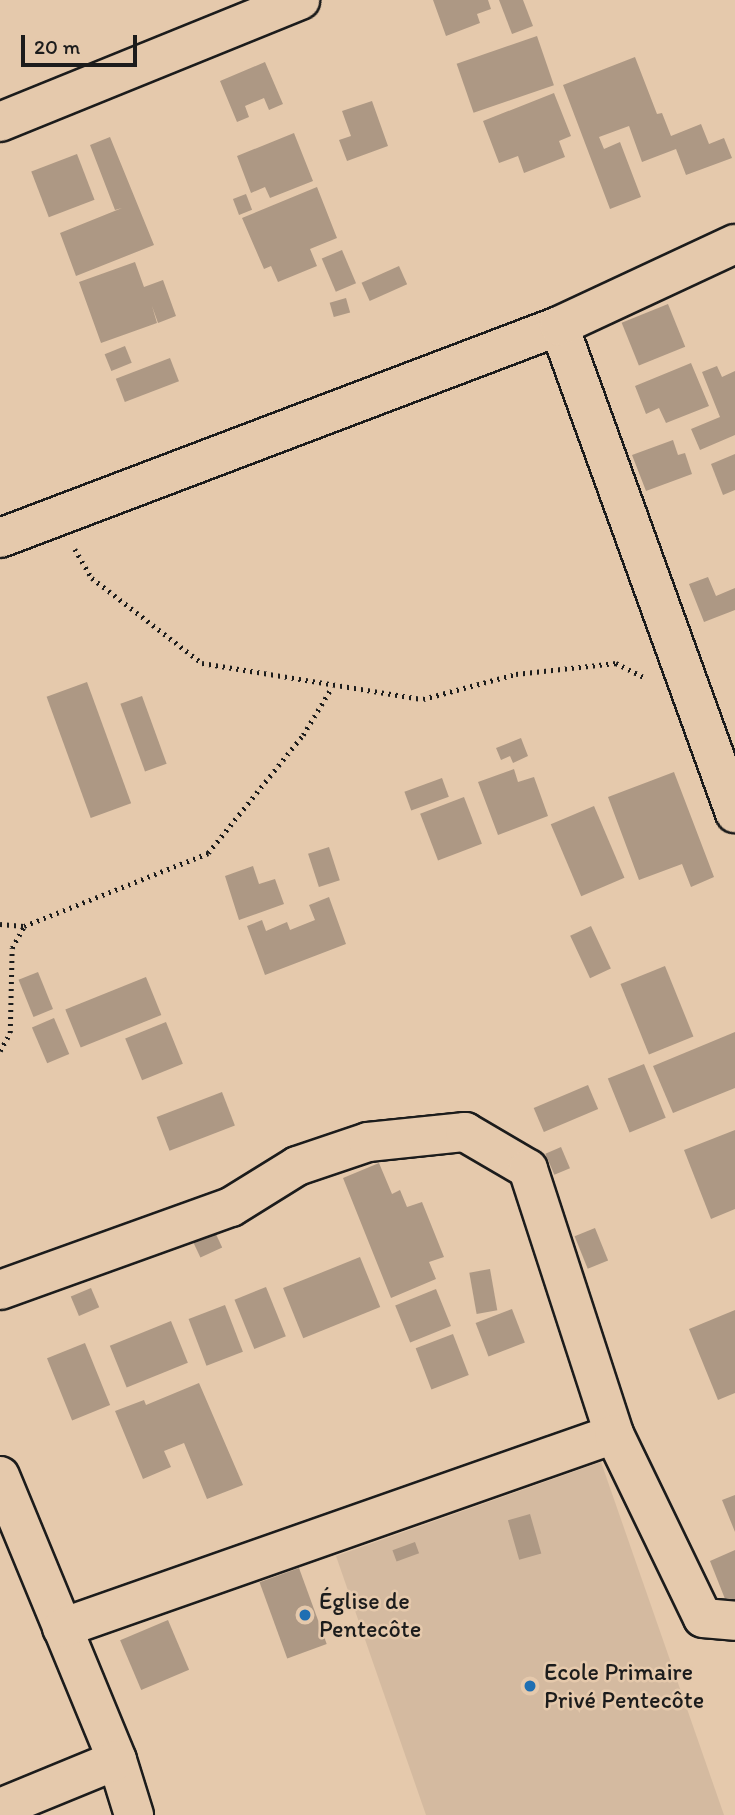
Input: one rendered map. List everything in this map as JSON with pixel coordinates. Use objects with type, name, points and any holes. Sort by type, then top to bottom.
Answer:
[{"type":"street","points":[[0,121],[300,0]]},
{"type":"street","points":[[0,538],[559,326],[735,244]]},
{"type":"street","points":[[559,326],[735,813]]},
{"type":"street","points":[[0,1290],[231,1207],[297,1166],[368,1142],[465,1132],[528,1169],[614,1434],[703,1618],[735,1621]]},
{"type":"street","points":[[62,1628],[614,1434]]},
{"type":"street","points":[[0,1475],[117,1760],[134,1815]]},
{"type":"street","points":[[0,1808],[117,1760]]},
{"type":"path","points":[[57,518],[92,578],[202,663],[332,687],[423,699],[516,674],[617,663],[696,704]]},
{"type":"path","points":[[0,924],[24,926],[208,853],[295,746],[332,687]]},
{"type":"path","points":[[0,1051],[10,1033],[12,948],[24,926]]},
{"type":"shaded area","name":"Ecole Primaire Privé Pentecôte","points":[[601,1462],[724,1815],[426,1815],[336,1556]]},
{"type":"building","points":[[433,0],[488,0],[491,9],[477,14],[480,23],[446,36]]},
{"type":"building","points":[[499,0],[523,0],[533,26],[512,34]]},
{"type":"building","points":[[537,36],[554,85],[474,113],[457,64]]},
{"type":"building","points":[[635,57],[657,114],[662,113],[671,136],[701,124],[709,144],[724,138],[732,158],[686,175],[676,149],[642,162],[629,126],[599,137],[604,149],[620,142],[641,197],[610,209],[563,85]]},
{"type":"building","points":[[265,62],[283,104],[269,110],[264,98],[245,106],[249,117],[237,122],[220,81]]},
{"type":"building","points":[[554,93],[571,136],[559,141],[565,157],[524,173],[518,156],[499,163],[483,121]]},
{"type":"building","points":[[372,101],[388,146],[347,161],[339,140],[351,136],[342,111]]},
{"type":"building","points":[[294,133],[313,181],[270,198],[265,187],[251,193],[237,156]]},
{"type":"building","points":[[110,137],[154,245],[76,276],[60,233],[122,208],[115,210],[90,145]]},
{"type":"building","points":[[77,154],[95,200],[49,217],[31,172]]},
{"type":"building","points":[[317,187],[337,238],[310,249],[317,266],[278,282],[271,266],[264,269],[242,218]]},
{"type":"building","points":[[246,194],[252,210],[239,215],[233,199]]},
{"type":"building","points":[[342,250],[356,283],[336,292],[322,259]]},
{"type":"building","points":[[135,262],[144,287],[163,280],[176,316],[158,323],[152,306],[157,323],[101,343],[79,282]]},
{"type":"building","points":[[399,266],[407,284],[370,301],[362,283]]},
{"type":"building","points":[[346,298],[350,312],[334,317],[330,303]]},
{"type":"building","points":[[668,304],[685,347],[639,365],[622,323]]},
{"type":"building","points":[[125,346],[132,363],[111,371],[105,354]]},
{"type":"building","points":[[170,358],[179,381],[125,402],[116,379]]},
{"type":"building","points":[[691,363],[709,406],[666,423],[659,408],[646,414],[635,386]]},
{"type":"building","points":[[717,366],[722,377],[735,371],[735,435],[700,450],[691,429],[720,417],[702,372]]},
{"type":"building","points":[[673,440],[678,455],[685,453],[692,474],[646,491],[632,455]]},
{"type":"building","points":[[735,454],[735,490],[723,495],[711,464]]},
{"type":"building","points":[[708,577],[716,596],[735,588],[735,610],[704,622],[689,584]]},
{"type":"building","points":[[87,682],[131,803],[91,818],[47,697]]},
{"type":"building","points":[[142,696],[167,764],[145,772],[120,704]]},
{"type":"building","points":[[521,738],[528,756],[513,763],[510,756],[501,760],[496,748]]},
{"type":"building","points":[[514,769],[518,782],[534,777],[548,816],[498,835],[478,782]]},
{"type":"building","points":[[674,772],[714,877],[691,887],[682,864],[639,880],[608,797]]},
{"type":"building","points":[[442,778],[449,797],[411,810],[404,792]]},
{"type":"building","points":[[464,797],[482,844],[438,861],[420,814]]},
{"type":"building","points":[[594,806],[624,878],[581,896],[551,824]]},
{"type":"building","points":[[329,847],[340,880],[319,887],[308,854]]},
{"type":"building","points":[[253,866],[259,884],[275,879],[284,904],[239,920],[225,876]]},
{"type":"building","points":[[329,897],[346,944],[265,975],[247,926],[262,920],[266,931],[287,922],[290,930],[315,920],[309,905]]},
{"type":"building","points":[[591,926],[611,969],[590,978],[570,936]]},
{"type":"building","points":[[665,966],[693,1036],[649,1054],[620,984]]},
{"type":"building","points":[[38,972],[53,1009],[34,1017],[19,980]]},
{"type":"building","points":[[146,977],[161,1015],[81,1048],[65,1010]]},
{"type":"building","points":[[54,1018],[69,1054],[47,1063],[32,1027]]},
{"type":"building","points":[[166,1022],[183,1064],[142,1080],[125,1038]]},
{"type":"building","points":[[735,1032],[735,1088],[673,1113],[653,1066]]},
{"type":"building","points":[[644,1064],[666,1118],[630,1132],[608,1079]]},
{"type":"building","points":[[588,1085],[598,1109],[544,1132],[534,1108]]},
{"type":"building","points":[[222,1092],[235,1126],[170,1151],[157,1117]]},
{"type":"building","points":[[735,1130],[735,1209],[711,1219],[684,1150]]},
{"type":"building","points":[[561,1147],[570,1168],[554,1175],[545,1154]]},
{"type":"building","points":[[379,1163],[392,1194],[400,1190],[407,1207],[422,1202],[444,1257],[429,1262],[436,1279],[391,1298],[343,1178]]},
{"type":"building","points":[[595,1228],[608,1260],[588,1269],[575,1236]]},
{"type":"building","points":[[215,1232],[222,1247],[200,1258],[193,1242]]},
{"type":"building","points":[[360,1257],[380,1307],[303,1338],[283,1288]]},
{"type":"building","points":[[490,1269],[497,1310],[477,1314],[469,1273]]},
{"type":"building","points":[[266,1287],[286,1336],[254,1349],[234,1300]]},
{"type":"building","points":[[91,1288],[99,1307],[79,1316],[71,1297]]},
{"type":"building","points":[[436,1289],[451,1326],[410,1343],[395,1305]]},
{"type":"building","points":[[225,1305],[243,1352],[207,1366],[189,1319]]},
{"type":"building","points":[[512,1309],[525,1343],[488,1357],[476,1323]]},
{"type":"building","points":[[735,1310],[735,1393],[718,1400],[689,1329]]},
{"type":"building","points":[[171,1321],[188,1363],[127,1387],[110,1346]]},
{"type":"building","points":[[453,1334],[469,1375],[431,1389],[416,1348]]},
{"type":"building","points":[[85,1343],[110,1405],[72,1420],[47,1358]]},
{"type":"building","points":[[199,1383],[243,1485],[207,1499],[184,1443],[164,1451],[171,1467],[143,1479],[115,1411],[144,1400],[146,1405]]},
{"type":"building","points":[[735,1495],[735,1532],[722,1500]]},
{"type":"building","points":[[530,1514],[541,1553],[519,1560],[508,1520]]},
{"type":"building","points":[[415,1542],[419,1553],[397,1561],[392,1550]]},
{"type":"building","points":[[735,1550],[735,1601],[727,1604],[710,1561]]},
{"type":"building","points":[[299,1568],[327,1644],[287,1658],[260,1582]]},
{"type":"building","points":[[168,1620],[189,1670],[141,1690],[120,1640]]},
{"type":"place","name":"Église de Pentecôte","points":[[305,1615]]},
{"type":"place","name":"Ecole Primaire Privé Pentecôte","points":[[530,1686]]}]
